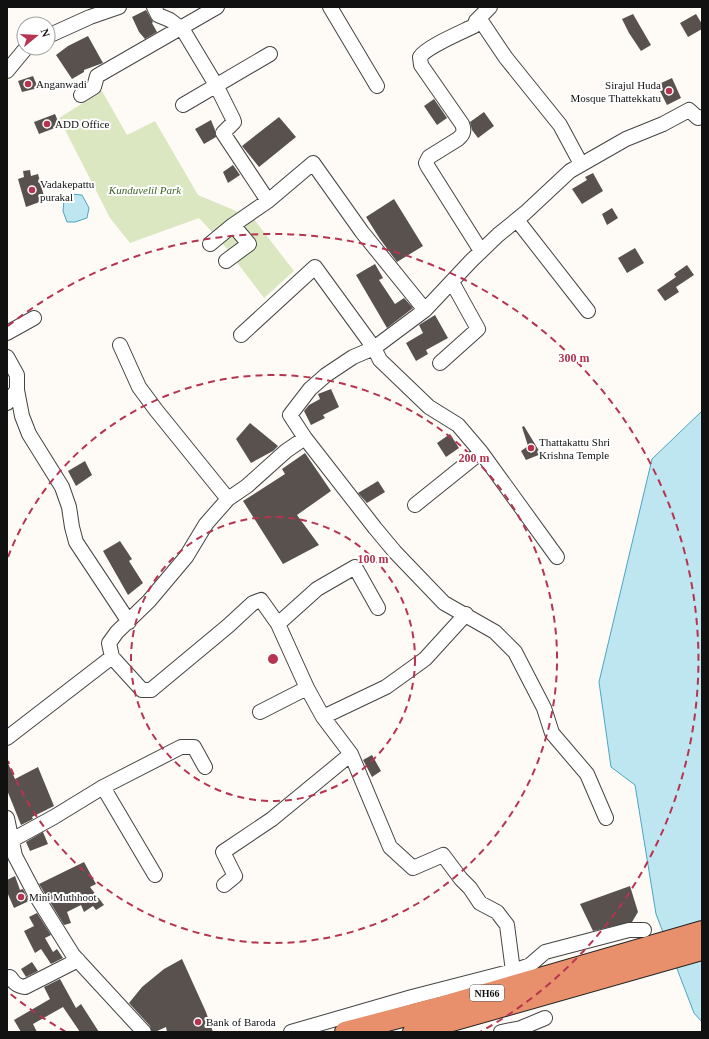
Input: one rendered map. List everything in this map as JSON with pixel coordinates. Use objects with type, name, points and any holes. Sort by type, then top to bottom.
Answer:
[{"type":"highway","name":"NH66","points":[[413,1032],[630,961],[702,931]]},
{"type":"highway","name":"NH66","points":[[345,1032],[440,1007],[630,961],[702,950]]},
{"type":"street","points":[[56,31],[89,12],[119,7]]},
{"type":"street","points":[[154,7],[158,15],[170,20],[181,28],[216,86],[234,122],[222,133],[268,201]]},
{"type":"street","points":[[81,95],[94,87],[97,76],[217,7]]},
{"type":"street","points":[[330,7],[377,86]]},
{"type":"street","points":[[481,251],[426,163],[429,157],[462,136],[464,129],[421,66],[420,57],[430,48],[474,26],[479,18],[490,7]]},
{"type":"street","points":[[479,18],[506,58],[560,125],[581,164]]},
{"type":"street","points":[[183,105],[270,54]]},
{"type":"street","points":[[7,71],[19,56]]},
{"type":"street","points":[[606,818],[587,774],[552,733],[544,708],[515,652],[495,632],[466,614],[444,603],[395,552],[305,438],[290,415],[310,389],[326,375],[353,357],[374,348],[425,310],[481,251],[570,171],[626,139],[663,124],[689,110],[698,118],[702,117]]},
{"type":"street","points":[[210,244],[233,225],[268,201],[313,164],[362,232],[425,310]]},
{"type":"street","points":[[517,220],[588,311]]},
{"type":"street","points":[[226,261],[249,244],[233,225]]},
{"type":"street","points":[[241,335],[315,268],[374,348],[380,360],[429,407],[458,425],[481,452],[557,557]]},
{"type":"street","points":[[440,364],[478,329],[452,282]]},
{"type":"street","points":[[7,333],[34,318]]},
{"type":"street","points":[[120,345],[139,388],[228,498]]},
{"type":"street","points":[[7,358],[17,375],[17,390],[22,416],[30,434],[62,487],[69,507],[76,542],[129,622]]},
{"type":"street","points":[[7,404],[17,390]]},
{"type":"street","points":[[305,438],[286,451],[247,486],[228,498],[206,524],[186,557],[149,601],[117,632],[109,643],[112,656],[142,690],[151,690],[228,626],[253,603],[261,600],[278,624],[307,688],[323,717],[351,754],[390,847],[413,868],[443,855],[461,879],[470,888],[480,903],[497,912],[507,926],[513,971]]},
{"type":"street","points":[[416,505],[481,452]]},
{"type":"street","points":[[278,624],[317,589],[355,567],[378,608]]},
{"type":"street","points":[[323,717],[386,688],[425,659],[466,614]]},
{"type":"street","points":[[7,738],[112,656]]},
{"type":"street","points":[[260,712],[307,688]]},
{"type":"street","points":[[12,840],[54,817],[103,787],[180,747],[194,747],[204,767]]},
{"type":"street","points":[[224,885],[235,876],[223,852],[272,819],[351,754]]},
{"type":"street","points":[[103,787],[155,874]]},
{"type":"street","points":[[7,818],[15,856],[35,894],[74,955],[144,1032]]},
{"type":"street","points":[[291,1032],[412,996],[513,971],[530,965],[545,952],[629,930],[644,930]]},
{"type":"street","points":[[10,976],[13,982],[18,986],[25,987],[78,960]]},
{"type":"street","points":[[501,1032],[521,1028],[545,1018]]},
{"type":"green space","name":"Kunduvelil Park","points":[[102,91],[127,135],[155,121],[198,195],[253,218],[294,271],[264,298],[223,244],[199,218],[130,243],[110,218],[59,118]]},
{"type":"water","points":[[71,194],[82,195],[89,208],[87,218],[75,222],[67,222],[63,211],[64,200]]},
{"type":"water","points":[[702,411],[702,1022],[694,1013],[656,914],[635,785],[611,767],[599,682],[652,459]]},
{"type":"building","points":[[146,10],[157,32],[145,39],[139,32],[132,17]]},
{"type":"building","points":[[633,14],[651,45],[641,51],[622,19]]},
{"type":"building","points":[[696,14],[702,24],[702,29],[688,37],[680,23]]},
{"type":"building","points":[[88,36],[103,63],[84,70],[84,72],[72,79],[56,55],[68,46]]},
{"type":"building","name":"Anganwadi","points":[[33,76],[38,88],[22,92],[18,81]]},
{"type":"building","name":"Sirajul Huda Mosque Thattekkatu","points":[[672,78],[681,98],[667,105],[657,85]]},
{"type":"building","points":[[434,99],[447,118],[437,125],[424,106]]},
{"type":"building","points":[[484,112],[494,126],[478,138],[472,130],[470,122]]},
{"type":"building","name":"ADD Office","points":[[55,114],[60,126],[39,134],[34,122]]},
{"type":"building","points":[[279,117],[296,137],[259,167],[242,146]]},
{"type":"building","points":[[211,120],[216,137],[204,144],[195,129]]},
{"type":"building","points":[[233,165],[240,175],[228,183],[223,172]]},
{"type":"building","name":"Vadakepattu purakal","points":[[30,170],[31,176],[38,174],[45,200],[26,207],[18,179],[24,177],[23,171]]},
{"type":"building","points":[[593,173],[603,191],[582,204],[572,189],[587,180],[585,177]]},
{"type":"building","points":[[394,199],[423,246],[397,262],[366,217]]},
{"type":"building","points":[[612,208],[618,218],[607,225],[602,214]]},
{"type":"building","points":[[635,248],[644,263],[627,273],[618,258]]},
{"type":"building","points":[[375,264],[383,278],[379,280],[395,304],[404,298],[413,308],[387,328],[356,275]]},
{"type":"building","points":[[687,265],[694,275],[676,287],[679,292],[665,301],[657,290],[676,277],[674,274]]},
{"type":"building","points":[[435,315],[448,338],[426,350],[428,354],[416,361],[406,343],[423,333],[419,325]]},
{"type":"building","points":[[331,389],[339,407],[323,415],[325,418],[311,425],[304,411],[309,405],[320,399],[318,394]]},
{"type":"building","points":[[250,423],[278,446],[273,451],[251,463],[236,439]]},
{"type":"building","name":"Thattakattu Shri Krishna Temple","points":[[524,426],[541,454],[526,460],[521,451],[528,446],[522,427]]},
{"type":"building","points":[[450,434],[459,448],[446,457],[437,443]]},
{"type":"building","points":[[305,453],[331,491],[297,515],[319,545],[283,564],[243,501],[285,474],[282,469]]},
{"type":"building","points":[[85,461],[92,475],[76,486],[68,471]]},
{"type":"building","points":[[378,481],[385,492],[367,503],[358,493]]},
{"type":"building","points":[[120,541],[132,559],[129,561],[143,583],[128,595],[103,551]]},
{"type":"building","points":[[372,755],[381,771],[372,777],[363,760]]},
{"type":"building","points":[[7,761],[15,779],[38,767],[54,806],[32,817],[33,819],[21,825],[7,790]]},
{"type":"building","points":[[43,832],[48,844],[30,851],[26,842]]},
{"type":"building","points":[[84,862],[96,884],[90,887],[104,905],[96,910],[93,906],[84,912],[81,905],[67,912],[71,923],[64,925],[39,884]]},
{"type":"building","points":[[15,876],[20,890],[23,889],[29,901],[14,908],[7,892],[7,880]]},
{"type":"building","points":[[630,886],[638,912],[632,922],[593,931],[580,904]]},
{"type":"building","points":[[37,913],[51,935],[45,938],[53,952],[57,949],[63,958],[51,964],[41,949],[35,953],[24,931],[34,926],[29,917]]},
{"type":"building","points":[[182,959],[206,1012],[213,1032],[167,1032],[166,1027],[152,1032],[150,1026],[129,1003],[142,987],[164,969]]},
{"type":"building","points":[[32,962],[38,971],[26,977],[21,969]]},
{"type":"building","points":[[60,979],[76,1008],[81,1004],[99,1032],[80,1032],[63,1007],[33,1024],[37,1032],[21,1032],[14,1020],[50,999],[44,987]]},
{"type":"place","name":"Anganwadi","points":[[28,84]]},
{"type":"place","name":"Sirajul Huda Mosque Thattekkatu","points":[[669,91]]},
{"type":"place","name":"ADD Office","points":[[47,124]]},
{"type":"place","name":"Vadakepattu purakal","points":[[32,190]]},
{"type":"place","name":"Thattakattu Shri Krishna Temple","points":[[531,448]]},
{"type":"place","name":"Mini Muthhoot","points":[[21,897]]},
{"type":"place","name":"Bank of Baroda","points":[[198,1022]]}]
